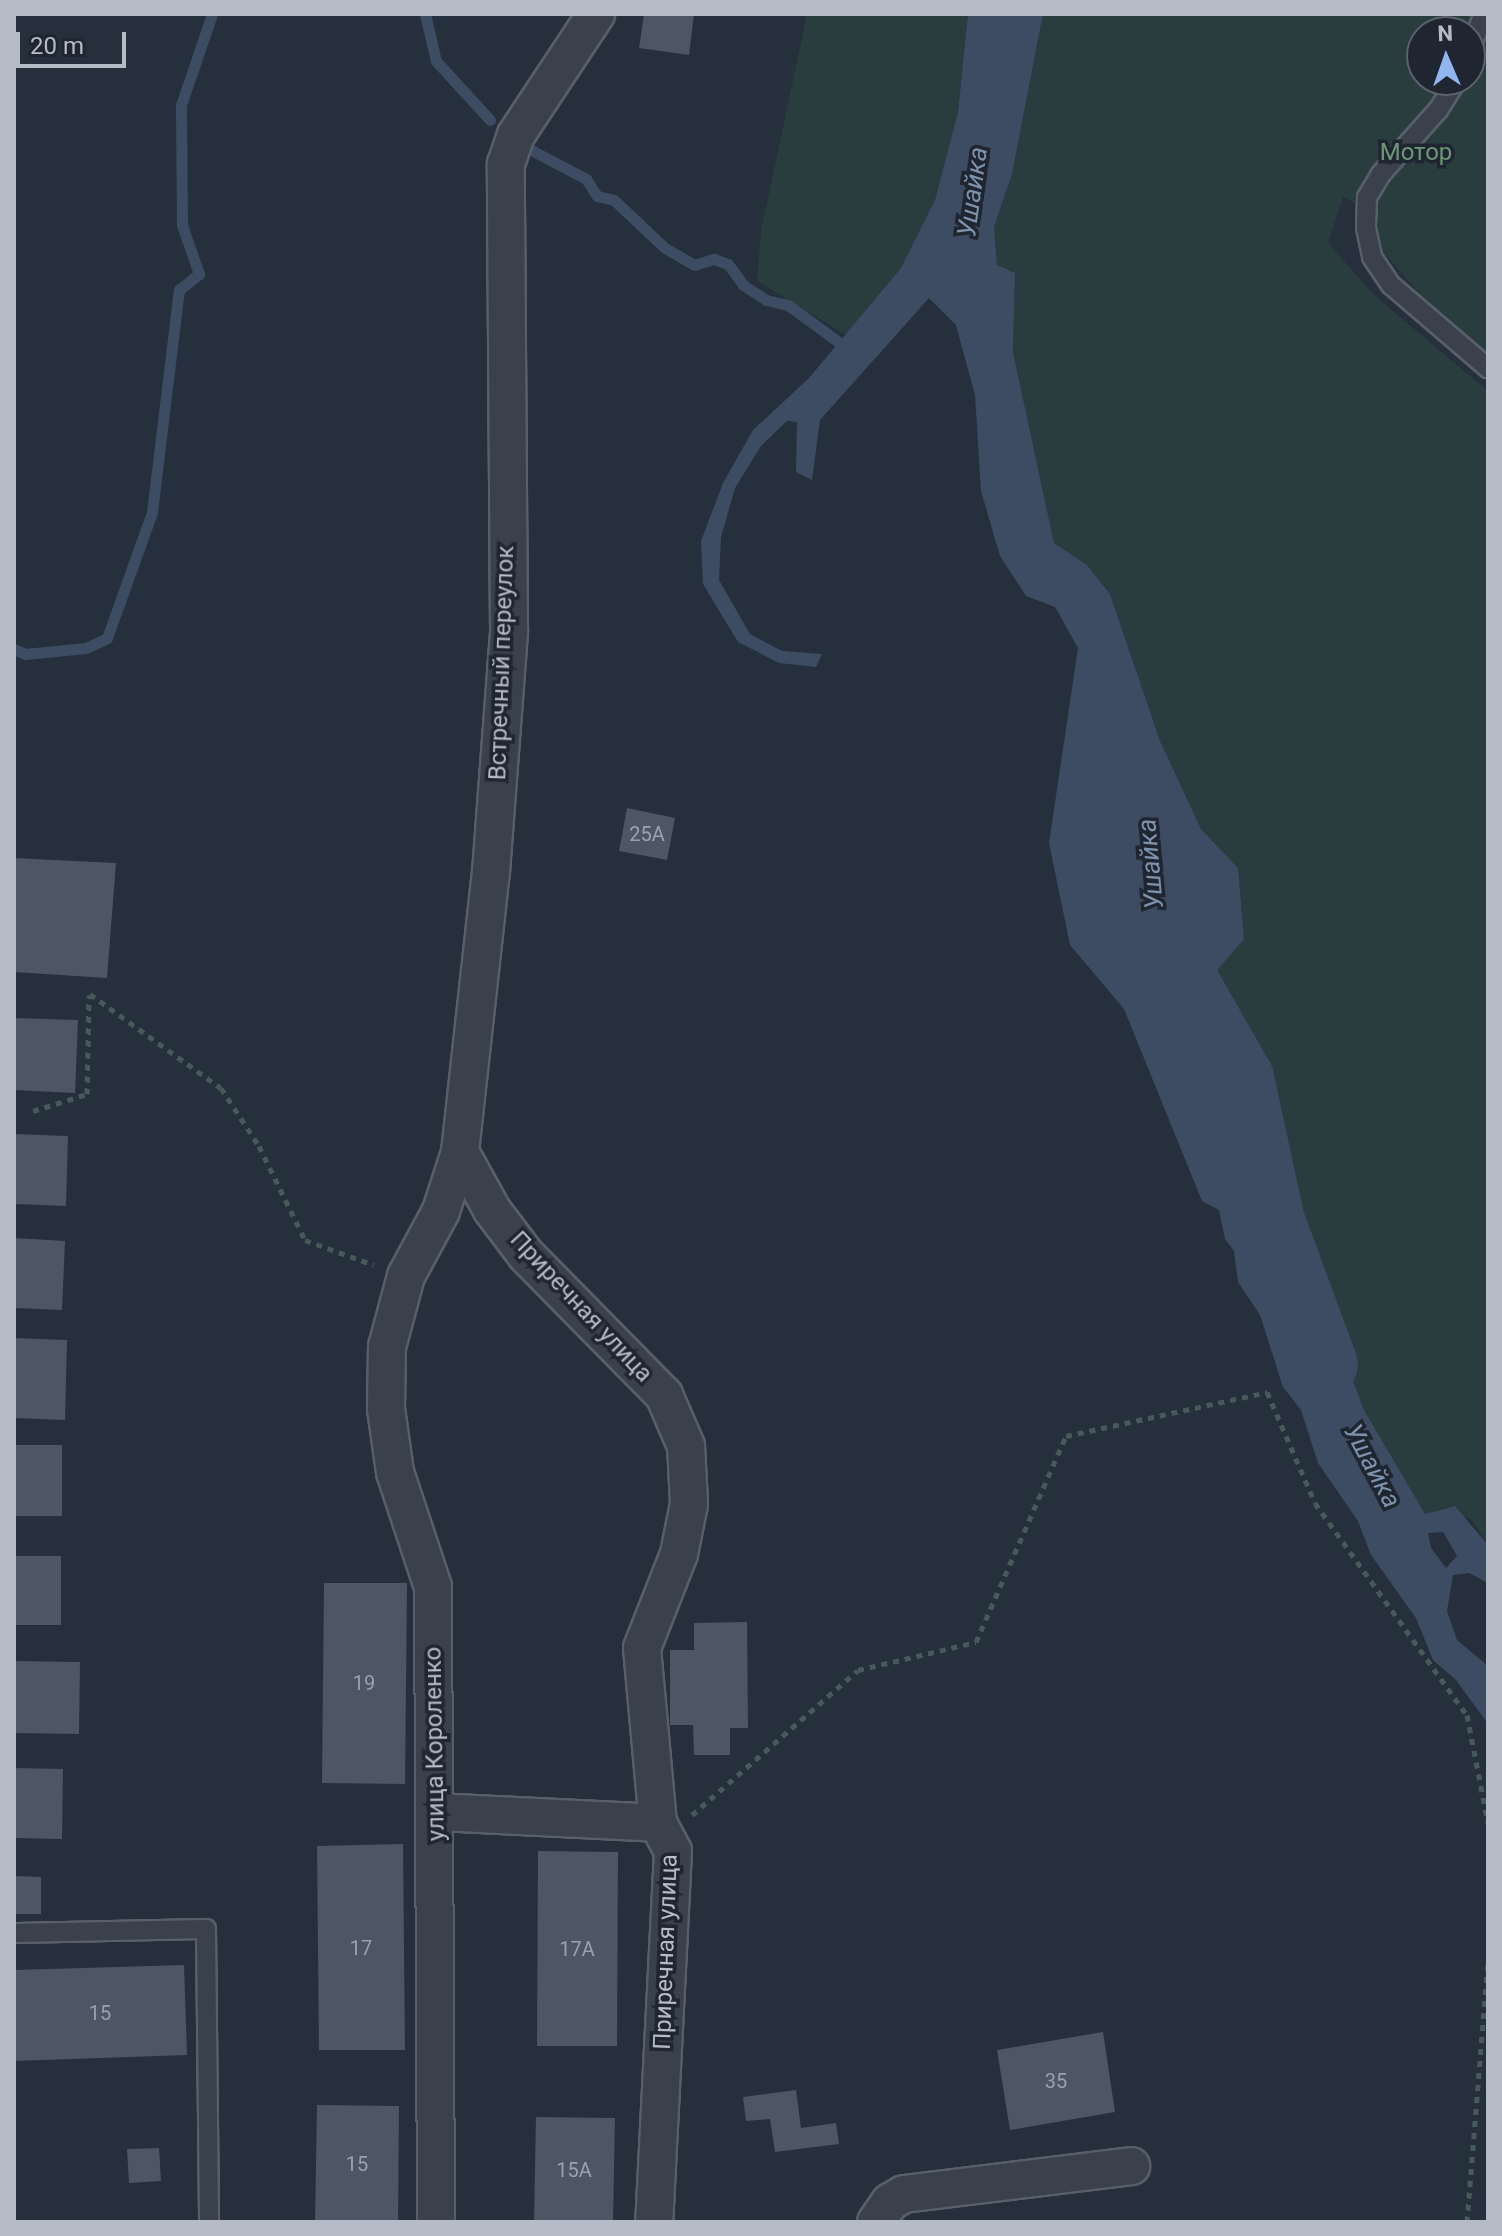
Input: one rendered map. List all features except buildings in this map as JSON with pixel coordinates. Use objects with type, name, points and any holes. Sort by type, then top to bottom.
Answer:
[{"type":"street","name":"Встречный переулок","points":[[406,1276],[441,1211],[460,1152],[491,872],[509,630],[506,164],[516,135],[596,14]]},
{"type":"street","name":"Приречная улица","points":[[460,1152],[526,1255],[664,1395],[683,1430],[689,1504],[679,1554],[642,1648],[663,1830],[673,1851],[654,2222]]},
{"type":"street","name":"улица Короленко","points":[[406,1276],[387,1347],[386,1409],[395,1472],[433,1587],[437,1812],[436,2222]]},
{"type":"street","points":[[437,1812],[663,1830]]},
{"type":"street","points":[[876,2222],[890,2202],[904,2194],[1131,2166]]},
{"type":"lane","points":[[1444,96],[1367,197],[1366,228],[1372,257],[1391,285],[1488,368]]},
{"type":"lane","points":[[14,1933],[206,1929],[209,2222]]},
{"type":"path","points":[[33,1111],[87,1094],[90,994],[221,1088],[259,1146],[305,1240],[406,1276]]},
{"type":"path","points":[[663,1830],[858,1670],[976,1642],[1066,1436],[1267,1392],[1315,1503],[1467,1715],[1488,1823]]},
{"type":"path","points":[[1467,2222],[1488,1962]]},
{"type":"green space","points":[[807,14],[968,14],[958,112],[935,200],[901,268],[846,335],[757,281],[761,231]]},
{"type":"green space","name":"Мотор","points":[[1043,14],[1488,14],[1488,353],[1450,328],[1377,245],[1374,212],[1343,197],[1328,243],[1375,296],[1488,391],[1488,1545],[1472,1520],[1446,1507],[1425,1515],[1364,1410],[1341,1349],[1331,1340],[1330,1327],[1306,1287],[1283,1272],[1288,1252],[1274,1235],[1258,1193],[1260,1179],[1209,1061],[1218,969],[1244,938],[1238,868],[1201,829],[1160,741],[1110,594],[1087,565],[1054,543],[1013,352],[1015,273],[997,265],[994,227],[1012,174]]},
{"type":"water","points":[[968,14],[1043,14],[1012,174],[994,227],[997,265],[1015,273],[1013,352],[1054,543],[1087,565],[1110,594],[1160,741],[1201,829],[1238,868],[1244,939],[1218,969],[1209,1061],[1246,1135],[1260,1179],[1258,1193],[1274,1234],[1288,1252],[1283,1272],[1306,1287],[1330,1327],[1331,1340],[1341,1349],[1364,1410],[1425,1514],[1455,1506],[1488,1545],[1488,1583],[1469,1573],[1453,1575],[1447,1611],[1457,1640],[1488,1666],[1488,1724],[1456,1680],[1433,1660],[1416,1618],[1371,1555],[1358,1521],[1318,1463],[1301,1410],[1283,1387],[1260,1315],[1238,1282],[1234,1251],[1225,1239],[1219,1210],[1202,1201],[1124,1009],[1070,945],[1049,843],[1078,648],[1055,607],[1026,596],[1000,556],[981,491],[975,395],[956,325],[929,298],[820,420],[812,480],[796,472],[797,422],[787,421],[761,446],[735,488],[721,537],[719,580],[750,634],[782,651],[822,654],[816,667],[779,663],[738,642],[703,584],[701,541],[723,483],[753,430],[809,378],[901,268],[935,200],[958,112]],"holes":[[[1443,1532],[1457,1556],[1446,1568],[1431,1548],[1428,1533]]]},
{"type":"waterway","points":[[14,649],[25,654],[86,648],[107,638],[152,512],[179,290],[199,274],[182,225],[181,105],[212,14]]},
{"type":"waterway","points":[[425,14],[436,61],[490,120]]},
{"type":"waterway","points":[[533,151],[586,179],[597,196],[614,200],[665,248],[694,265],[714,259],[728,264],[743,285],[766,300],[788,305],[840,343]]},
{"type":"waterway","name":"Ушайка","points":[[1167,949],[1241,1078],[1272,1221],[1325,1365]]}]
